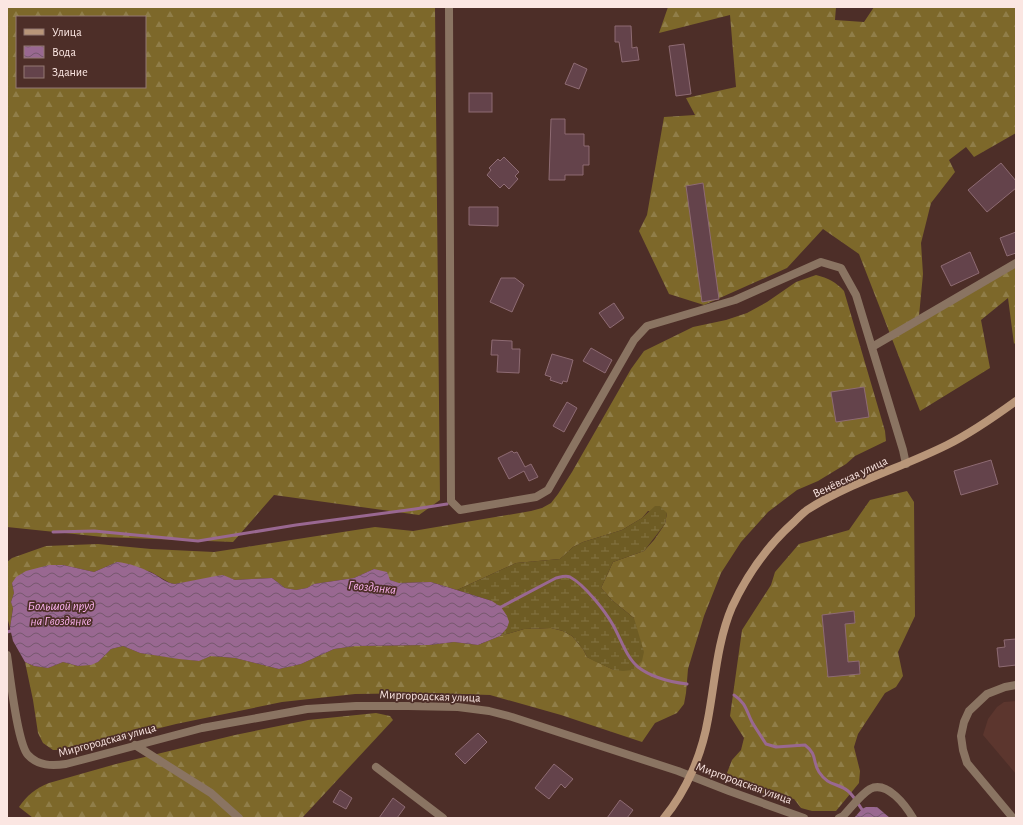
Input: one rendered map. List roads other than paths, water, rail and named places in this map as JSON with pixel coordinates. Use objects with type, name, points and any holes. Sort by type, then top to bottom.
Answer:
[{"type":"street","points":[[449,7],[451,501],[460,510],[536,497],[548,490],[634,340],[647,326],[735,300],[821,262],[841,268],[856,295],[906,464]]},
{"type":"street","points":[[872,347],[1016,263]]},
{"type":"street","name":"Венёвская улица","points":[[664,818],[690,776],[704,736],[719,652],[725,628],[735,602],[755,566],[769,547],[806,511],[838,493],[948,444],[1000,413],[1016,401]]},
{"type":"street","name":"Миргородская улица","points":[[7,655],[19,729],[24,750],[28,756],[44,765],[52,766],[66,764],[202,728],[307,709],[356,706],[458,707],[489,711],[512,717],[678,771],[804,818]]},
{"type":"street","points":[[1013,818],[967,763],[961,736],[964,722],[969,711],[987,694],[1005,687],[1016,685]]},
{"type":"street","points":[[135,745],[211,793],[239,818]]},
{"type":"street","points":[[376,767],[443,818]]},
{"type":"street","points":[[839,818],[843,816],[866,792],[872,788],[882,788],[897,796],[913,818]]},
{"type":"water","name":"Большой пруд на Гвоздянке","points":[[117,562],[126,563],[140,568],[175,584],[223,575],[235,580],[272,578],[285,588],[296,590],[307,588],[314,584],[354,578],[374,569],[387,572],[390,580],[399,583],[431,582],[492,601],[501,607],[509,622],[507,628],[500,636],[478,645],[454,642],[429,645],[355,646],[334,649],[301,664],[279,669],[235,658],[211,656],[199,661],[179,659],[140,653],[123,646],[111,649],[98,662],[91,665],[78,666],[63,662],[48,668],[34,666],[25,662],[13,641],[10,628],[13,608],[11,602],[14,593],[12,583],[16,577],[26,571],[49,565],[63,565],[94,572]]},
{"type":"water","points":[[866,807],[877,807],[890,818],[854,818],[862,809]]},
{"type":"waterway","points":[[53,532],[94,531],[198,541],[296,525],[447,504]]},
{"type":"waterway","name":"Гвоздянка","points":[[497,607],[501,607],[556,578],[565,576],[570,577],[582,586],[600,606],[613,625],[630,658],[638,667],[655,677],[687,684]]},
{"type":"waterway","name":"Гвоздянка","points":[[7,632],[15,630]]},
{"type":"waterway","name":"Гвоздянка","points":[[734,695],[747,710],[752,722],[766,744],[776,747],[805,745],[812,752],[817,768],[822,777],[848,791],[863,811]]}]
